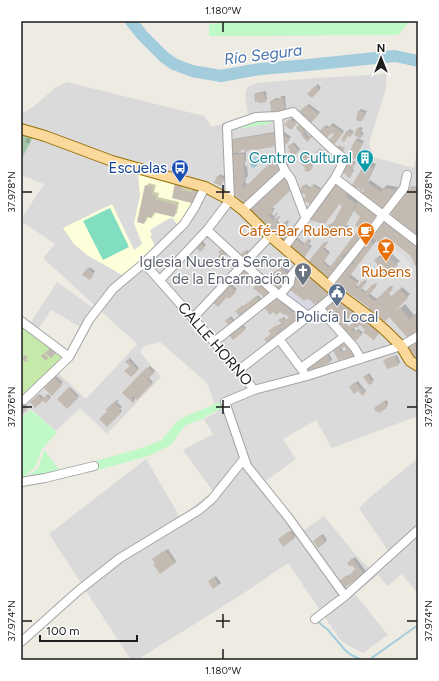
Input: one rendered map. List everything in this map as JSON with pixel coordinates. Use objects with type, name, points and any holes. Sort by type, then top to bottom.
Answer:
[{"type":"main road","points":[[21,129],[45,136],[112,161],[205,187],[230,200],[337,293],[371,318],[401,346],[410,361],[418,366]]},
{"type":"street","points":[[160,280],[207,230],[230,200],[227,127],[256,117],[278,116],[293,112],[332,149],[345,159],[335,178],[284,248]]},
{"type":"street","points":[[278,116],[281,162],[291,179],[306,219]]},
{"type":"street","points":[[243,210],[285,170]]},
{"type":"street","points":[[328,285],[372,231],[404,188],[407,175]]},
{"type":"street","points":[[335,178],[418,242]]},
{"type":"street","points":[[24,400],[68,357],[89,320],[113,288],[144,263],[184,224],[205,187]]},
{"type":"street","points":[[207,230],[305,318]]},
{"type":"street","points":[[193,318],[270,236]]},
{"type":"street","name":"CALLE HORNO","points":[[144,263],[239,370],[254,390]]},
{"type":"street","points":[[214,342],[278,294],[290,283],[291,276],[302,263]]},
{"type":"street","points":[[239,370],[337,293]]},
{"type":"street","points":[[319,308],[354,347],[361,359]]},
{"type":"street","points":[[21,322],[68,357]]},
{"type":"street","points":[[345,596],[288,516],[247,466],[224,402],[254,390],[307,376],[401,346],[418,336]]},
{"type":"street","points":[[301,368],[344,337]]},
{"type":"street","points":[[279,339],[307,376]]},
{"type":"street","points":[[21,642],[78,591],[120,558],[199,510],[212,499],[244,459]]},
{"type":"street","points":[[21,482],[45,478],[94,466]]},
{"type":"street","points":[[315,619],[345,596],[418,530]]},
{"type":"shaded area","points":[[386,74],[386,88],[369,143],[373,157],[414,168],[418,143],[418,416],[332,448],[316,420],[283,439],[296,459],[264,482],[303,531],[324,516],[356,555],[370,569],[388,551],[359,508],[418,458],[418,594],[402,574],[387,586],[378,575],[355,594],[388,635],[363,653],[341,641],[288,563],[241,595],[137,660],[131,660],[49,534],[146,459],[180,517],[213,491],[183,450],[213,434],[204,419],[218,412],[207,383],[160,342],[144,346],[140,352],[161,377],[107,434],[80,408],[56,431],[31,409],[21,417],[21,315],[31,322],[57,282],[96,310],[84,329],[51,310],[36,332],[56,371],[86,399],[137,344],[43,258],[55,244],[21,221],[44,184],[21,175],[21,114],[34,106],[55,88],[67,82],[204,116],[212,127],[248,116],[245,96],[247,87],[257,83]]},
{"type":"shaded area","points":[[138,174],[199,189],[195,204],[179,228],[173,218],[168,219],[150,230],[152,235],[150,236],[156,248],[124,276],[87,255],[74,244],[63,228],[112,204],[134,250],[142,244],[134,223],[140,196]]},
{"type":"shaded area","points":[[389,245],[405,257],[415,271],[405,276],[398,265],[386,254]]},
{"type":"shaded area","points":[[285,254],[300,267],[289,276],[277,265]]},
{"type":"shaded area","points":[[288,288],[304,301],[309,299],[316,306],[300,318],[277,296]]},
{"type":"green space","points":[[248,21],[409,22],[398,35],[209,36],[209,24]]},
{"type":"green space","points":[[269,118],[271,123],[268,124],[232,130],[235,126],[243,122]]},
{"type":"green space","points":[[21,129],[35,133],[21,160]]},
{"type":"green space","points":[[110,208],[129,247],[103,260],[83,221]]},
{"type":"green space","points":[[23,325],[66,357],[22,398],[21,327]]},
{"type":"green space","points":[[220,402],[223,408],[206,416],[205,418],[186,425],[171,445],[148,456],[91,472],[28,485],[28,479],[31,474],[38,469],[44,450],[60,471],[142,448],[162,440],[176,422],[184,417]]},
{"type":"green space","points":[[31,410],[57,432],[42,449],[35,467],[28,473],[25,479],[21,480],[21,417]]},
{"type":"water","points":[[264,155],[265,158],[254,168],[251,167],[250,158]]},
{"type":"building","points":[[315,86],[320,90],[312,98],[307,94]]},
{"type":"building","points":[[264,93],[266,102],[255,102],[254,94]]},
{"type":"building","points":[[279,98],[283,98],[285,112],[271,112],[270,101],[278,100]]},
{"type":"building","points":[[306,105],[319,114],[311,123],[299,112]]},
{"type":"building","points":[[358,111],[365,113],[361,122],[356,120]]},
{"type":"building","points":[[289,119],[293,122],[296,119],[299,121],[291,130],[284,125]]},
{"type":"building","points":[[301,122],[308,128],[303,133],[307,138],[312,134],[313,136],[307,142],[296,128]]},
{"type":"building","points":[[331,125],[343,133],[335,144],[332,142],[330,145],[327,143],[334,134],[332,133],[326,138],[319,132],[324,126],[327,128]]},
{"type":"building","points":[[357,128],[362,130],[360,133],[363,135],[361,138],[354,135]]},
{"type":"building","points":[[347,130],[353,134],[350,137],[348,136],[344,142],[341,140]]},
{"type":"building","points":[[281,132],[290,140],[284,147],[282,144]]},
{"type":"building","points":[[276,133],[278,145],[244,152],[244,149],[240,150],[241,152],[231,153],[230,140]]},
{"type":"building","points":[[355,140],[363,143],[354,160],[347,157]]},
{"type":"building","points":[[292,143],[299,151],[294,156],[288,151],[290,150],[287,147]]},
{"type":"building","points":[[339,145],[345,148],[342,153],[336,150]]},
{"type":"building","points":[[320,148],[324,152],[319,156],[316,152]]},
{"type":"building","points":[[244,154],[245,164],[243,164],[245,180],[242,186],[244,188],[273,160],[282,169],[245,205],[233,193],[230,155]]},
{"type":"building","points":[[304,155],[312,162],[310,164],[313,167],[309,172],[304,170],[306,169],[300,163],[300,160]]},
{"type":"building","points":[[348,161],[355,164],[351,170],[353,172],[350,178],[343,173]]},
{"type":"building","points":[[364,165],[373,168],[367,182],[381,192],[383,188],[396,190],[384,208],[381,208],[362,193],[366,184],[361,192],[360,189],[357,189],[352,185]]},
{"type":"building","points":[[285,175],[293,188],[271,209],[274,212],[270,215],[267,213],[273,220],[277,217],[279,219],[276,222],[280,226],[286,221],[288,225],[285,228],[290,231],[292,229],[295,232],[285,243],[252,213],[253,212],[250,209],[257,203],[260,206],[257,202]]},
{"type":"building","points":[[217,176],[224,179],[221,186],[214,183]]},
{"type":"building","points":[[175,183],[182,185],[181,190],[191,193],[193,188],[199,189],[195,204],[172,198]]},
{"type":"building","points":[[417,183],[418,236],[392,216],[390,211],[406,191],[408,192],[410,187],[416,188]]},
{"type":"building","points":[[335,184],[348,193],[346,197],[356,204],[345,227],[349,227],[345,233],[339,229],[331,237],[323,232],[329,224],[332,225],[342,206],[339,204],[325,224],[309,220]]},
{"type":"building","points":[[145,185],[153,187],[152,195],[156,196],[156,200],[177,205],[174,217],[153,212],[152,218],[146,217],[144,224],[137,222]]},
{"type":"building","points":[[303,185],[309,189],[312,185],[320,190],[310,204],[303,200],[306,195],[299,192]]},
{"type":"building","points":[[358,201],[376,213],[376,216],[347,256],[344,253],[342,256],[346,259],[330,279],[308,262],[324,242],[327,244],[323,249],[329,254],[323,263],[329,268],[359,229],[355,225],[360,217],[354,211]]},
{"type":"building","points":[[383,221],[387,221],[418,245],[418,271],[410,255],[385,236],[379,243],[371,237]]},
{"type":"building","points":[[295,238],[303,245],[307,240],[310,243],[308,246],[310,249],[304,258],[288,246]]},
{"type":"building","points":[[368,240],[374,244],[349,277],[358,283],[355,287],[357,288],[362,281],[366,283],[360,290],[364,293],[373,284],[376,287],[368,296],[375,301],[390,286],[393,289],[388,294],[391,297],[399,289],[408,298],[393,313],[400,307],[409,319],[418,314],[418,331],[407,337],[389,317],[385,322],[376,313],[368,308],[369,307],[334,283],[350,262],[354,265],[355,263],[352,260]]},
{"type":"building","points":[[199,241],[205,248],[200,252],[194,246]]},
{"type":"building","points":[[223,247],[229,252],[221,260],[218,257],[220,254],[218,252]]},
{"type":"building","points":[[244,251],[250,255],[244,262],[238,257]]},
{"type":"building","name":"Rubens","points":[[386,254],[398,265],[385,275],[374,260]]},
{"type":"building","points":[[253,257],[261,265],[254,271],[246,264]]},
{"type":"building","points":[[235,259],[241,264],[235,271],[230,266]]},
{"type":"building","points":[[244,267],[250,272],[240,280],[242,281],[238,287],[231,281]]},
{"type":"building","points":[[280,267],[290,276],[280,293],[266,279]]},
{"type":"building","points":[[87,268],[94,274],[90,280],[82,275]]},
{"type":"building","name":"Iglesia Nuestra Señora de la Encarnación","points":[[300,268],[331,295],[316,306],[309,299],[304,301],[288,288]]},
{"type":"building","points":[[260,281],[272,292],[266,299],[253,288]]},
{"type":"building","points":[[228,284],[236,292],[229,299],[227,297],[218,307],[211,301]]},
{"type":"building","points":[[256,296],[262,302],[241,318],[235,311]]},
{"type":"building","points":[[275,296],[299,318],[282,333],[277,328],[281,334],[268,344],[264,339],[271,334],[268,331],[275,326],[280,326],[282,324],[278,320],[281,318],[286,320],[289,317],[280,312],[276,315],[273,312],[270,315],[263,306]]},
{"type":"building","points":[[336,296],[344,301],[343,303],[359,315],[352,323],[356,327],[351,329],[354,332],[356,330],[362,335],[353,343],[322,309]],"holes":[[[349,321],[352,323],[349,327],[346,323]]]},
{"type":"building","points":[[229,317],[235,324],[231,327],[225,321]]},
{"type":"building","points":[[364,319],[380,332],[374,340],[363,332],[365,330],[360,325],[357,328],[355,326],[359,320],[361,322]]},
{"type":"building","points":[[240,324],[245,330],[233,340],[228,334]]},
{"type":"building","points":[[418,340],[418,361],[414,358],[407,346]]},
{"type":"building","points":[[344,341],[355,356],[338,360],[332,348]],"holes":[[[345,347],[347,351],[341,352],[339,349]]]},
{"type":"building","points":[[50,348],[56,353],[51,358],[45,353]]},
{"type":"building","points":[[44,353],[48,358],[46,361],[41,356]]},
{"type":"building","points":[[326,353],[331,362],[306,372],[303,368]]},
{"type":"building","points":[[25,355],[28,357],[26,362],[22,359]]},
{"type":"building","points":[[395,356],[399,365],[387,369],[383,360]]},
{"type":"building","points":[[128,359],[138,370],[131,377],[124,371],[130,366],[125,362]]},
{"type":"building","points":[[147,367],[154,373],[148,379],[143,375],[152,384],[137,400],[133,396],[131,398],[135,401],[133,403],[122,393]]},
{"type":"building","points":[[367,374],[373,383],[369,385],[363,377]]},
{"type":"building","points":[[54,377],[62,385],[52,396],[44,388]]},
{"type":"building","points":[[355,382],[361,389],[362,388],[365,394],[362,396],[358,391],[354,394],[349,387]]},
{"type":"building","points":[[68,388],[78,398],[67,409],[57,399]]},
{"type":"building","points":[[38,395],[42,399],[46,395],[50,399],[46,403],[43,401],[35,408],[30,402]]},
{"type":"building","points":[[115,401],[118,403],[116,405],[121,409],[119,412],[121,413],[107,427],[99,419],[107,411],[105,410]]},
{"type":"building","points":[[384,401],[387,404],[387,408],[379,413],[377,411],[376,412],[374,408]]},
{"type":"building","points":[[21,403],[27,409],[21,415]]},
{"type":"building","points":[[289,531],[295,538],[283,547],[278,539]]},
{"type":"building","points":[[321,535],[326,542],[318,548],[313,541]]},
{"type":"building","points":[[165,550],[175,563],[160,574],[153,564],[155,563],[152,559]]},
{"type":"building","points":[[352,558],[364,574],[344,588],[339,581],[346,576],[347,577],[355,569],[352,565],[350,567],[347,563]]},
{"type":"building","points":[[214,577],[219,585],[213,589],[208,581]]},
{"type":"waterway","name":"Río Segura","points":[[131,21],[142,35],[164,57],[174,64],[192,71],[221,76],[260,69],[395,56],[418,61]]},
{"type":"waterway","points":[[316,620],[328,630],[345,650],[351,655],[362,660]]},
{"type":"waterway","points":[[369,660],[418,625]]},
{"type":"place","name":"Centro Cultural","points":[[365,173]]},
{"type":"place","name":"Escuelas","points":[[180,183]]},
{"type":"place","name":"Café-Bar Rubens","points":[[366,246]]},
{"type":"place","name":"Rubens","points":[[386,262]]},
{"type":"place","name":"Iglesia Nuestra Señora de la Encarnación","points":[[303,286]]},
{"type":"place","name":"Policía Local","points":[[337,307]]}]
